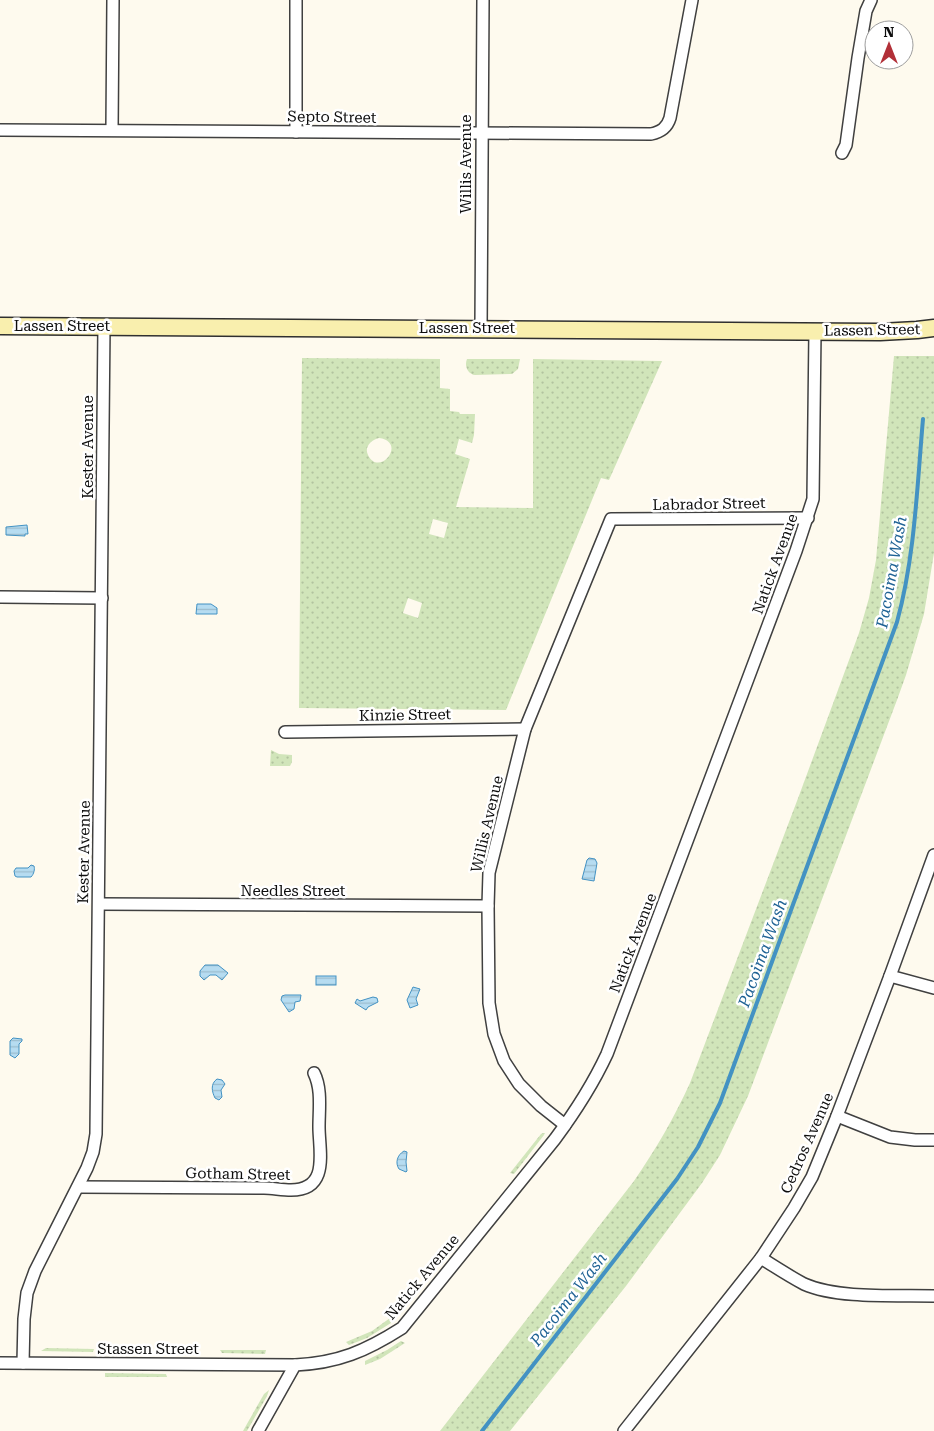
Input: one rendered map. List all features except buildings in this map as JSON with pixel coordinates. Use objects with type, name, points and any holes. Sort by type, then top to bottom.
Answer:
[{"type":"main road","name":"Lassen Street","points":[[0,326],[880,332],[934,328]]},
{"type":"street","points":[[112,130],[113,0]]},
{"type":"street","points":[[296,0],[296,132]]},
{"type":"street","name":"Willis Avenue","points":[[481,328],[482,0]]},
{"type":"street","name":"Septo Street","points":[[0,130],[481,134],[658,133],[668,124],[670,118],[692,0]]},
{"type":"street","points":[[842,153],[846,144],[866,11],[871,0]]},
{"type":"street","name":"Kester Avenue","points":[[23,1363],[24,1319],[27,1293],[35,1271],[78,1187],[93,1152],[96,1134],[104,326]]},
{"type":"street","name":"Natick Avenue","points":[[295,1365],[330,1361],[354,1354],[373,1346],[402,1328],[565,1125],[589,1089],[607,1054],[808,518],[813,499],[814,479],[815,331]]},
{"type":"street","name":"Labrador Street","points":[[610,520],[808,518]]},
{"type":"street","name":"Willis Avenue","points":[[565,1125],[519,1084],[508,1069],[497,1044],[489,1003],[489,873],[524,729],[610,520]]},
{"type":"street","points":[[0,597],[102,598]]},
{"type":"street","name":"Kinzie Street","points":[[285,732],[524,729]]},
{"type":"street","name":"Cedros Avenue","points":[[624,1431],[761,1258],[812,1177],[837,1116],[934,855]]},
{"type":"street","name":"Needles Street","points":[[99,904],[488,906]]},
{"type":"street","points":[[890,976],[934,988]]},
{"type":"street","name":"Gotham Street","points":[[78,1187],[264,1188],[292,1190],[304,1188],[313,1182],[321,1162],[319,1090],[314,1073]]},
{"type":"street","points":[[837,1116],[890,1137],[934,1140]]},
{"type":"street","points":[[761,1258],[806,1284],[830,1292],[934,1296]]},
{"type":"street","name":"Stassen Street","points":[[0,1363],[295,1365]]},
{"type":"street","points":[[258,1431],[295,1365]]},
{"type":"green space","points":[[894,356],[934,356],[934,553],[924,614],[897,700],[748,1096],[720,1155],[702,1183],[626,1286],[510,1431],[440,1431],[634,1181],[678,1109],[690,1083],[800,793],[859,633],[869,598],[876,560]]},
{"type":"green space","points":[[302,358],[440,359],[440,388],[450,389],[450,411],[459,412],[460,414],[475,414],[472,443],[459,439],[455,454],[470,459],[456,507],[533,508],[533,359],[662,361],[609,480],[601,478],[506,710],[299,708]],"holes":[[[379,438],[387,441],[391,446],[391,451],[384,461],[378,463],[373,461],[368,455],[367,449],[373,440]],[[433,519],[448,523],[444,538],[429,534]],[[408,598],[422,603],[418,618],[403,613]]]},
{"type":"green space","points":[[467,359],[520,359],[518,369],[512,374],[475,375],[467,369]]},
{"type":"green space","points":[[271,750],[279,754],[292,755],[290,766],[270,766]]},
{"type":"green space","points":[[545,1133],[514,1174],[510,1173],[541,1134]]},
{"type":"green space","points":[[390,1318],[391,1323],[367,1338],[349,1345],[346,1342],[372,1331]]},
{"type":"green space","points":[[401,1341],[405,1343],[380,1359],[365,1365],[365,1361]]},
{"type":"green space","points":[[46,1348],[94,1349],[93,1352],[41,1351]]},
{"type":"green space","points":[[220,1350],[266,1350],[265,1354],[222,1353]]},
{"type":"green space","points":[[105,1373],[166,1374],[167,1377],[105,1377]]},
{"type":"green space","points":[[269,1390],[247,1431],[243,1431],[264,1394]]},
{"type":"water","points":[[27,525],[28,534],[25,534],[25,536],[6,535],[6,527]]},
{"type":"water","points":[[197,604],[211,604],[217,608],[217,614],[196,614]]},
{"type":"water","points":[[589,858],[595,859],[597,863],[594,881],[582,879]]},
{"type":"water","points":[[31,865],[34,866],[34,873],[31,877],[15,876],[14,871],[16,868],[28,868]]},
{"type":"water","points":[[205,965],[218,965],[228,973],[222,980],[216,975],[210,975],[204,980],[200,976],[200,971]]},
{"type":"water","points":[[316,976],[336,976],[336,985],[316,985]]},
{"type":"water","points":[[413,987],[420,989],[416,999],[418,1005],[410,1008],[407,1000]]},
{"type":"water","points":[[301,995],[300,1001],[295,1002],[294,1009],[289,1012],[281,1000],[282,996]]},
{"type":"water","points":[[373,997],[377,998],[378,1002],[366,1010],[355,1003],[357,999],[360,1001]]},
{"type":"water","points":[[13,1038],[22,1039],[19,1044],[19,1054],[15,1058],[10,1055],[10,1041]]},
{"type":"water","points":[[217,1079],[222,1080],[225,1084],[221,1090],[222,1097],[219,1100],[215,1098],[212,1091],[213,1083]]},
{"type":"water","points":[[404,1151],[407,1152],[406,1172],[399,1169],[397,1164],[398,1157]]},
{"type":"waterway","name":"Pacoima Wash","points":[[482,1431],[677,1179],[698,1147],[720,1103],[897,622],[912,547],[923,419]]}]
